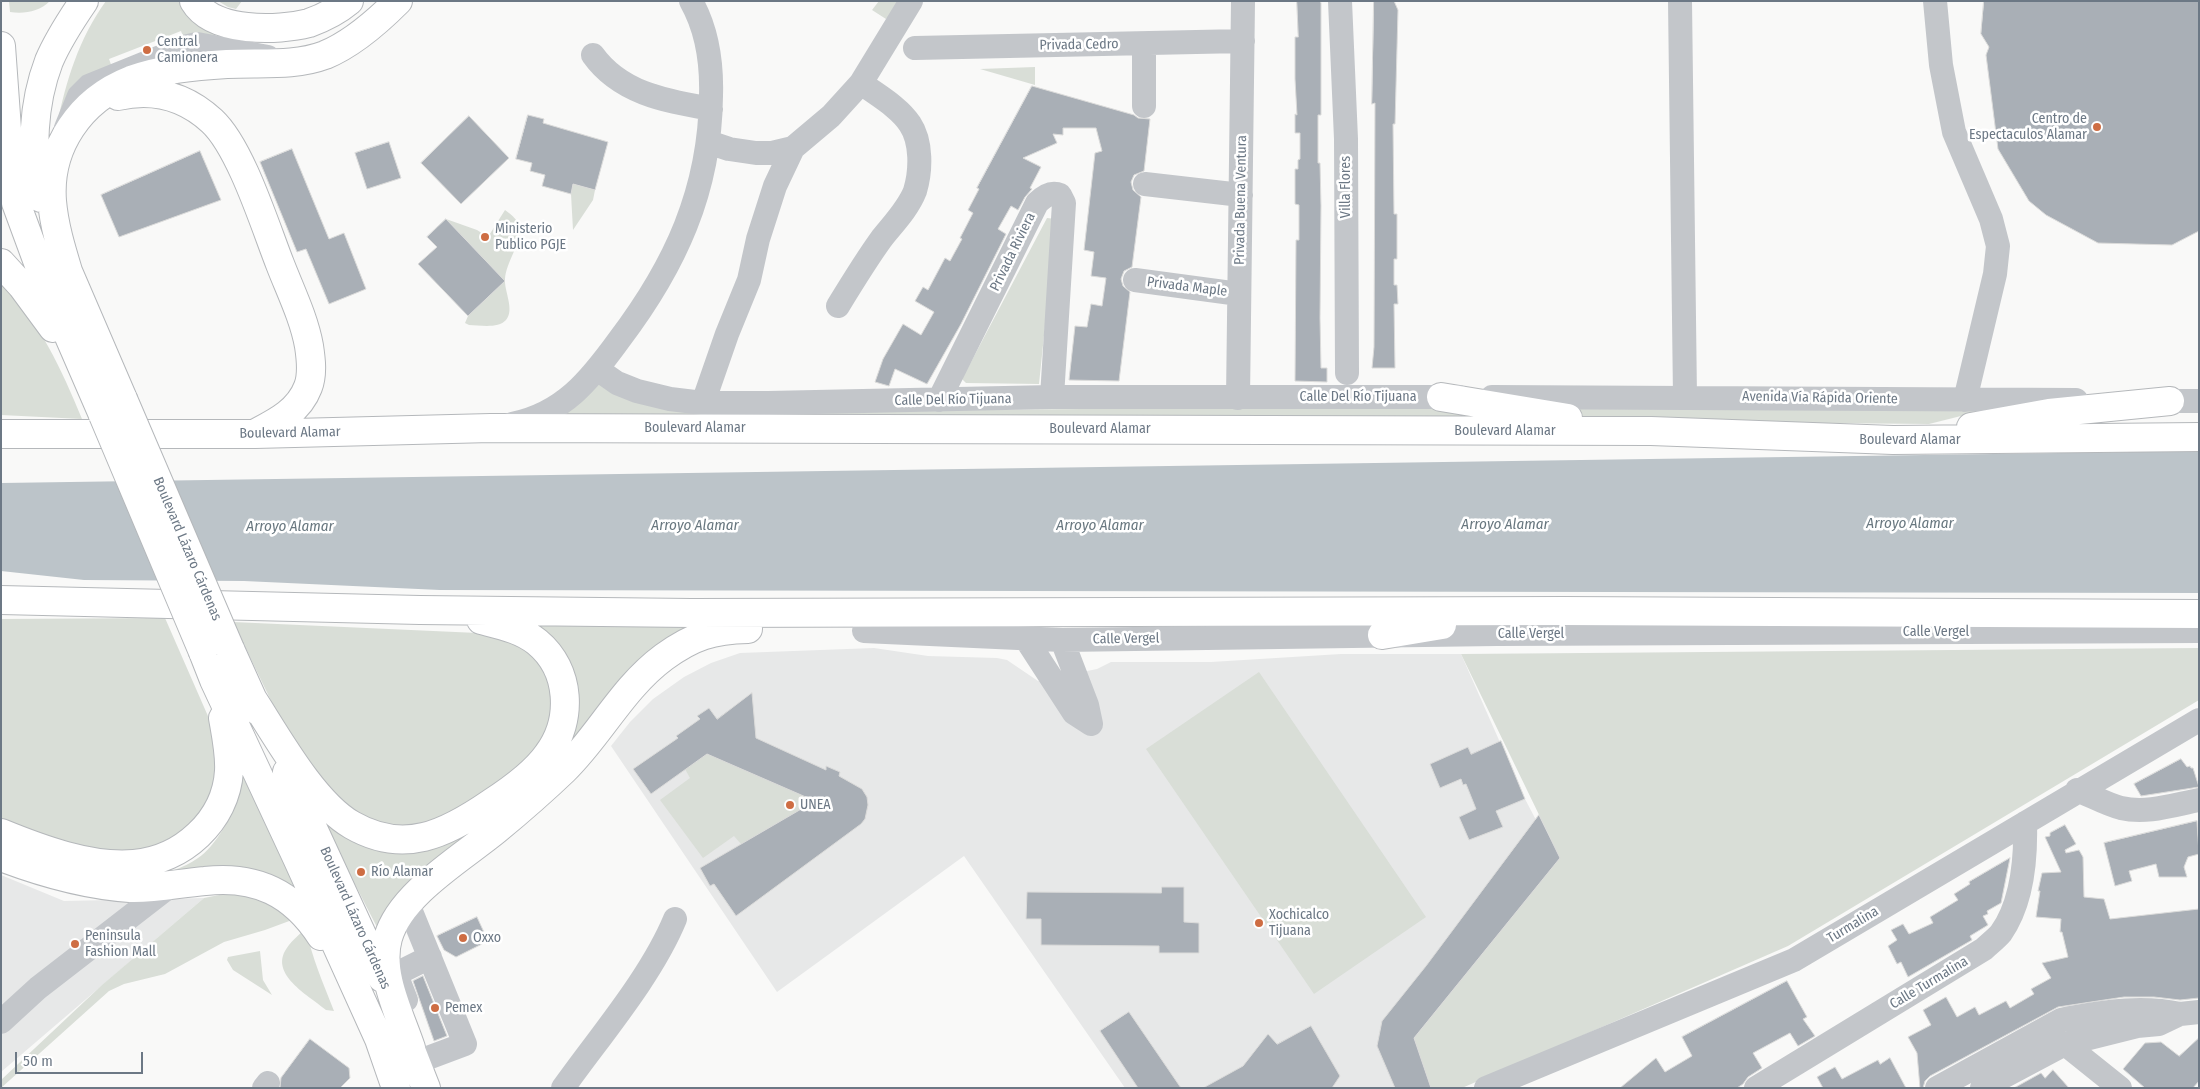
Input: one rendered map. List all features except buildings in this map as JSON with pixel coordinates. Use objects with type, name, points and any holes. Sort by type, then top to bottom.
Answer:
[{"type":"highway","name":"Boulevard Lázaro Cárdenas","points":[[84,1],[58,42],[49,61],[39,95],[36,122],[38,188],[50,230],[68,272],[113,407],[214,680],[379,1039],[396,1088]]},
{"type":"highway","points":[[194,1],[209,16],[222,22],[253,28],[271,28],[309,22],[326,16],[349,1]]},
{"type":"highway","points":[[68,272],[56,228],[52,200],[53,174],[63,139],[83,112],[106,92],[150,74],[195,67],[294,62],[318,57],[339,48],[381,19],[398,1]]},
{"type":"highway","name":"Boulevard Lázaro Cárdenas","points":[[1,46],[9,165],[16,203],[44,279],[89,383],[113,407],[230,649],[419,1056],[426,1088]]},
{"type":"highway","points":[[83,112],[108,99],[131,94],[157,93],[176,97],[191,104],[214,123],[238,160],[299,314],[309,344],[311,361],[309,386],[299,403],[280,420],[255,434]]},
{"type":"highway","points":[[1,263],[22,286],[47,319],[89,383]]},
{"type":"highway","points":[[1441,397],[1651,431]]},
{"type":"highway","points":[[1893,440],[2048,413],[2170,401]]},
{"type":"highway","name":"Boulevard Alamar","points":[[1,434],[255,434],[490,428],[1651,431],[1893,440],[2199,438]]},
{"type":"highway","points":[[1,600],[420,610],[692,613],[1563,612],[2199,614]]},
{"type":"highway","points":[[1,604],[46,600]]},
{"type":"highway","points":[[250,695],[314,788],[332,810],[350,824],[378,837],[394,840],[432,836],[468,819],[536,768],[556,742],[562,728],[565,694],[561,676],[554,662],[537,642],[521,632],[475,619],[420,610]]},
{"type":"highway","points":[[1382,635],[1469,621],[1563,612]]},
{"type":"highway","points":[[692,613],[864,631]]},
{"type":"highway","points":[[419,1056],[390,982],[386,950],[388,938],[395,920],[408,904],[437,877],[528,803],[565,769],[632,686],[663,658],[678,648],[698,637],[722,630],[864,631]]},
{"type":"highway","points":[[1,833],[46,851],[113,864],[150,862],[182,849],[209,824],[218,807],[229,771],[228,745],[214,680]]},
{"type":"highway","points":[[1,857],[52,874],[99,885],[132,888],[223,879],[269,888],[291,901],[304,912],[339,963],[379,1039]]},
{"type":"street","points":[[490,428],[529,420],[556,408],[597,369],[643,308],[671,259],[694,207],[704,169],[711,109],[712,74],[708,48],[703,26],[692,1]]},
{"type":"street","points":[[703,403],[727,334],[750,280],[764,218],[775,186],[793,148],[831,116],[860,83],[911,1]]},
{"type":"street","name":"Villa Flores","points":[[1340,1],[1346,139],[1347,382]]},
{"type":"street","points":[[1680,1],[1685,397]]},
{"type":"street","points":[[1935,1],[1941,65],[1954,132],[1991,219],[1998,246],[1996,274],[1965,400]]},
{"type":"street","name":"Privada Buena Ventura","points":[[1238,398],[1243,2]]},
{"type":"street","name":"Privada Cedro","points":[[914,48],[1144,45],[1243,41]]},
{"type":"street","points":[[63,139],[74,105],[84,90],[188,46],[209,44],[294,62]]},
{"type":"street","points":[[1144,45],[1144,106]]},
{"type":"street","points":[[593,55],[605,70],[625,86],[659,98],[711,109]]},
{"type":"street","points":[[838,306],[882,240],[902,214],[914,191],[919,164],[918,142],[910,122],[901,113],[860,83]]},
{"type":"street","points":[[708,142],[736,150],[756,153],[772,153],[793,148]]},
{"type":"street","points":[[1145,184],[1241,195]]},
{"type":"street","name":"Privada Riviera","points":[[939,400],[1037,203],[1043,197],[1055,193],[1060,195],[1064,203],[1052,397]]},
{"type":"street","name":"Privada Maple","points":[[1135,280],[1239,294]]},
{"type":"street","name":"Calle Del Río Tijuana","points":[[597,369],[617,382],[637,391],[670,399],[703,403],[1052,397],[1238,398],[1347,382],[1441,397]]},
{"type":"street","name":"Avenida Vía Rápida Oriente","points":[[1441,397],[2199,401]]},
{"type":"street","name":"Calle Vergel","points":[[864,631],[1062,640],[1382,635],[2199,631]]},
{"type":"street","points":[[1026,638],[1074,713],[1091,724],[1087,705],[1062,640]]},
{"type":"street","name":"Turmalina","points":[[1486,1088],[1794,960],[2025,823],[2077,790],[2199,720]]},
{"type":"street","points":[[2077,790],[2120,808],[2134,810],[2157,809],[2199,800]]},
{"type":"street","name":"Calle Turmalina","points":[[1756,1088],[1984,949],[2001,933],[2019,892],[2026,846],[2025,823]]},
{"type":"street","points":[[1,1022],[38,988],[171,885]]},
{"type":"street","points":[[408,904],[430,957],[465,1044],[419,1056],[396,974],[430,957]]},
{"type":"street","points":[[563,1088],[652,963],[668,936],[675,919]]},
{"type":"street","points":[[1937,1088],[2061,1020],[2136,1009],[2159,1009],[2190,1013]]},
{"type":"street","points":[[1982,1088],[2065,1044],[2138,1026],[2159,1024],[2190,1013]]},
{"type":"street","points":[[2065,1044],[2120,1088]]},
{"type":"shaded area","points":[[9,1],[50,1],[41,8],[21,13],[10,12]]},
{"type":"shaded area","points":[[106,1],[183,1],[216,33],[215,39],[185,42],[181,31],[109,59],[113,70],[57,125],[69,76],[75,60],[88,30]]},
{"type":"shaded area","points":[[218,1],[242,1],[236,9]]},
{"type":"shaded area","points":[[879,1],[903,1],[886,19],[872,10]]},
{"type":"shaded area","points":[[1035,67],[1035,85],[980,69]]},
{"type":"shaded area","points":[[573,184],[595,190],[593,200],[573,230],[571,194]]},
{"type":"shaded area","points":[[505,210],[517,221],[520,227],[520,236],[508,266],[505,281],[446,219],[477,230],[488,237]]},
{"type":"shaded area","points":[[1047,218],[1056,219],[1039,384],[966,383],[962,379]]},
{"type":"shaded area","points":[[505,281],[510,311],[506,320],[498,325],[488,326],[465,323],[468,316]]},
{"type":"shaded area","points":[[1,282],[15,297],[38,329],[58,364],[82,419],[1,415]]},
{"type":"shaded area","points":[[597,377],[719,412],[1445,406],[1506,418],[549,422]]},
{"type":"shaded area","points":[[1544,408],[1985,410],[1929,424],[1601,421]]},
{"type":"shaded area","points":[[165,618],[211,723],[219,776],[191,835],[128,860],[1,828],[1,619]]},
{"type":"shaded area","points":[[233,622],[500,634],[513,640],[541,661],[556,697],[546,747],[451,822],[406,833],[334,804],[276,711]]},
{"type":"shaded area","points":[[517,623],[712,625],[602,712],[381,935],[322,820],[454,837],[573,711]]},
{"type":"shaded area","name":"Xochicalco Tijuana","points":[[874,648],[928,656],[1007,660],[1038,681],[1097,669],[1111,662],[1211,662],[1341,654],[1461,654],[1525,799],[1536,820],[1539,815],[1560,858],[1414,1038],[1431,1088],[1125,1088],[964,856],[777,992],[611,746],[630,722],[653,699],[684,677],[711,663],[740,653]]},
{"type":"shaded area","points":[[2199,648],[2199,700],[1788,946],[1462,1088],[1431,1088],[1414,1038],[1560,858],[1461,654]]},
{"type":"shaded area","points":[[1259,672],[1426,917],[1314,994],[1146,749]]},
{"type":"shaded area","points":[[707,754],[815,801],[741,844],[734,836],[703,858],[660,800],[690,778],[685,769]]},
{"type":"shaded area","points":[[241,763],[303,897],[174,876],[147,877],[180,868],[198,858],[211,846],[223,829],[236,802],[240,790]]},
{"type":"shaded area","name":"Peninsula Fashion Mall","points":[[1,875],[64,901],[204,898],[1,1072]]},
{"type":"shaded area","points":[[224,894],[239,894],[270,901],[292,920],[224,942],[165,974],[124,984],[109,991],[1,1088],[1,1080],[102,985],[204,898]]},
{"type":"shaded area","points":[[306,928],[315,960],[334,1011],[326,1010],[303,992],[283,969],[282,960],[285,951]]},
{"type":"shaded area","points":[[260,951],[263,980],[272,995],[233,970],[227,960],[228,957]]},
{"type":"water","name":"Arroyo Alamar","points":[[2199,451],[2199,593],[440,590],[244,581],[84,580],[1,571],[1,483]]},
{"type":"place","name":"Central Camionera","points":[[147,50]]},
{"type":"place","name":"Centro de Espectaculos Alamar","points":[[2097,127]]},
{"type":"place","name":"Ministerio Publico PGJE","points":[[485,237]]},
{"type":"place","name":"UNEA","points":[[790,805]]},
{"type":"place","name":"Río Alamar","points":[[361,872]]},
{"type":"place","name":"Xochicalco Tijuana","points":[[1259,923]]},
{"type":"place","name":"Oxxo","points":[[463,938]]},
{"type":"place","name":"Peninsula Fashion Mall","points":[[75,944]]},
{"type":"place","name":"Pemex","points":[[435,1008]]}]
